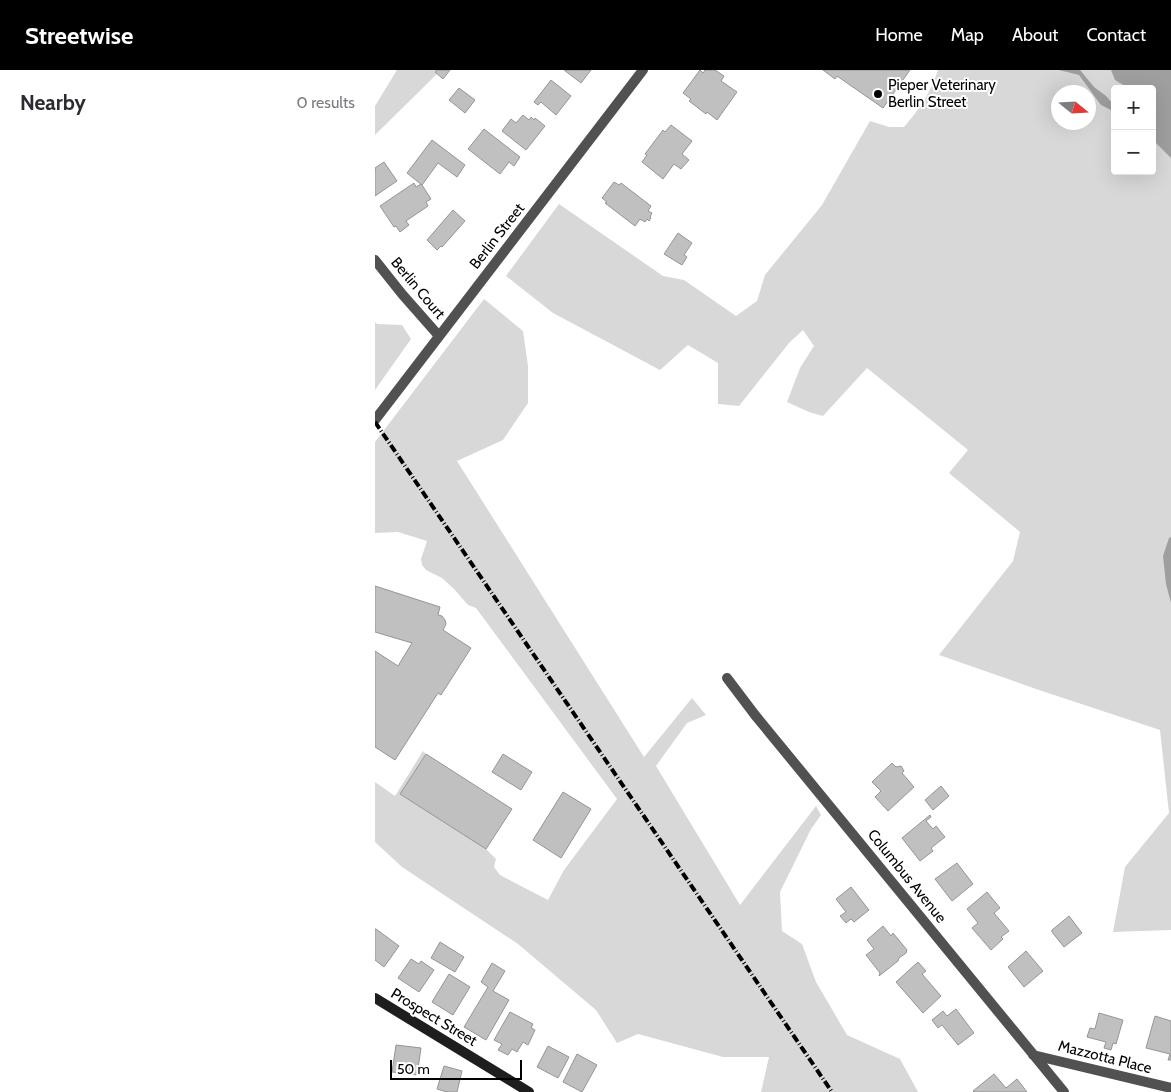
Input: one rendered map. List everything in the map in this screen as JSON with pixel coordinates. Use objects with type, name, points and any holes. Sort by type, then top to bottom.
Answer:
[{"type":"street","name":"Berlin Street","points":[[375,420],[643,70]]},
{"type":"street","name":"Berlin Court","points":[[375,260],[439,336]]},
{"type":"street","name":"Columbus Avenue","points":[[727,678],[755,715],[1065,1092]]},
{"type":"street","name":"Prospect Street","points":[[375,998],[529,1092]]},
{"type":"street","name":"Mazzotta Place","points":[[1033,1054],[1171,1088]]},
{"type":"shaded area","points":[[397,70],[441,70],[375,135],[375,106]]},
{"type":"shaded area","points":[[938,70],[1171,70],[1171,930],[1113,932],[1125,867],[1169,813],[1160,730],[939,655],[1013,561],[1020,532],[949,473],[968,450],[867,368],[823,416],[787,402],[800,368],[814,346],[803,330],[789,343],[739,406],[718,404],[718,363],[688,345],[660,370],[553,313],[506,276],[559,204],[663,276],[684,280],[736,316],[757,301],[765,275],[822,205],[870,121],[889,127],[904,127],[915,114],[932,86]]},
{"type":"shaded area","points":[[1059,70],[1080,70],[1092,85],[1086,85],[1079,75]]},
{"type":"shaded area","points":[[1111,70],[1171,70],[1171,158],[1156,143],[1156,85],[1123,85],[1115,80]]},
{"type":"shaded area","points":[[1096,88],[1111,102],[1111,110],[1101,105],[1096,98]]},
{"type":"shaded area","points":[[484,299],[523,331],[528,366],[528,403],[503,440],[457,461],[644,757],[692,698],[706,715],[687,723],[656,766],[740,905],[816,806],[821,815],[811,829],[780,892],[782,931],[802,944],[816,982],[847,1035],[900,1059],[918,1092],[761,1092],[769,1057],[723,1057],[638,1034],[617,1043],[596,1010],[518,944],[402,867],[375,842],[375,782],[395,796],[423,751],[426,754],[400,794],[486,849],[496,859],[494,867],[500,875],[548,900],[564,870],[617,799],[476,608],[468,605],[442,578],[426,570],[422,565],[421,559],[427,541],[398,532],[375,533],[375,442]]},
{"type":"shaded area","points":[[375,322],[377,324],[402,325],[411,339],[375,390]]},
{"type":"shaded area","points":[[1171,537],[1171,603],[1166,584],[1163,556]]},
{"type":"building","points":[[437,70],[450,70],[443,79],[435,72]]},
{"type":"building","points":[[564,70],[591,70],[581,83]]},
{"type":"building","points":[[700,70],[703,73],[705,70],[715,70],[724,76],[721,81],[737,92],[717,120],[689,101],[691,99],[683,93]]},
{"type":"building","name":"Pieper Veterinary Berlin Street","points":[[823,70],[910,70],[883,108],[837,76],[835,79]]},
{"type":"building","points":[[551,80],[571,96],[556,115],[541,102],[538,105],[534,102]]},
{"type":"building","points":[[459,88],[475,100],[465,113],[449,100]]},
{"type":"building","points":[[523,115],[529,120],[531,117],[534,120],[535,118],[545,126],[526,150],[502,131],[511,119],[516,123]]},
{"type":"building","points":[[671,125],[692,141],[682,154],[689,160],[681,169],[674,164],[663,179],[642,162],[647,155],[645,154],[663,130],[665,132]]},
{"type":"building","points":[[484,129],[520,157],[514,166],[509,162],[500,174],[468,149]]},
{"type":"building","points":[[432,140],[465,165],[457,177],[438,163],[422,185],[407,173]]},
{"type":"building","points":[[384,162],[397,181],[375,196],[375,168]]},
{"type":"building","points":[[614,182],[619,185],[621,183],[651,206],[648,211],[652,213],[649,221],[647,219],[645,222],[640,219],[635,226],[605,203],[607,202],[602,198]]},
{"type":"building","points":[[414,183],[416,187],[421,184],[431,199],[426,202],[428,206],[406,221],[409,225],[400,232],[396,226],[394,227],[380,206]]},
{"type":"building","points":[[453,210],[465,221],[442,247],[437,250],[427,240]]},
{"type":"building","points":[[678,233],[692,243],[684,255],[687,257],[682,265],[664,254]]},
{"type":"building","points":[[375,586],[440,607],[438,615],[442,616],[446,624],[443,630],[471,648],[441,695],[438,693],[395,760],[375,747],[375,651],[398,666],[412,643],[375,632]]},
{"type":"building","points":[[426,754],[512,809],[486,849],[400,794]]},
{"type":"building","points":[[503,754],[532,772],[521,790],[492,772]]},
{"type":"building","points":[[892,763],[896,767],[901,766],[904,771],[902,773],[914,787],[888,811],[875,797],[881,791],[872,782]]},
{"type":"building","points":[[941,786],[949,796],[933,810],[925,800]]},
{"type":"building","points":[[563,792],[591,809],[561,858],[533,840]]},
{"type":"building","points":[[930,815],[931,817],[926,821],[933,829],[936,826],[945,837],[931,848],[933,851],[920,861],[902,838]]},
{"type":"building","points":[[957,863],[973,884],[952,901],[935,879]]},
{"type":"building","points":[[851,887],[869,910],[854,922],[851,919],[846,923],[840,916],[846,912],[836,899]]},
{"type":"building","points":[[987,892],[1000,908],[994,913],[1009,931],[1001,937],[1003,939],[991,950],[972,928],[978,923],[967,909]]},
{"type":"building","points":[[1069,916],[1082,933],[1064,947],[1052,930]]},
{"type":"building","points":[[883,926],[891,936],[893,933],[907,950],[898,961],[879,976],[880,973],[866,955],[874,949],[867,940]]},
{"type":"building","points":[[375,929],[399,946],[384,967],[375,960]]},
{"type":"building","points":[[440,942],[464,957],[455,972],[431,958]]},
{"type":"building","points":[[1026,951],[1043,971],[1024,987],[1008,967]]},
{"type":"building","points":[[411,959],[419,964],[421,961],[434,970],[419,992],[398,978]]},
{"type":"building","points":[[918,962],[926,971],[922,974],[941,996],[923,1013],[896,982]]},
{"type":"building","points":[[492,963],[505,971],[493,991],[509,1000],[486,1040],[464,1027],[488,987],[481,982]]},
{"type":"building","points":[[449,974],[470,987],[453,1015],[432,1002]]},
{"type":"building","points":[[956,1009],[974,1033],[958,1045],[942,1025],[938,1028],[932,1020],[943,1011],[947,1016]]},
{"type":"building","points":[[510,1012],[533,1024],[531,1028],[535,1030],[528,1045],[523,1042],[517,1052],[512,1049],[508,1055],[498,1050],[502,1044],[494,1040]]},
{"type":"building","points":[[1099,1013],[1123,1020],[1116,1044],[1113,1043],[1111,1050],[1104,1048],[1106,1042],[1087,1037],[1090,1028],[1095,1029]]},
{"type":"building","points":[[1155,1016],[1171,1021],[1171,1060],[1168,1060],[1170,1054],[1146,1048]]},
{"type":"building","points":[[396,1045],[421,1048],[417,1075],[392,1072]]},
{"type":"building","points":[[548,1046],[569,1057],[558,1078],[537,1067]]},
{"type":"building","points":[[577,1054],[597,1065],[582,1092],[563,1082]]},
{"type":"building","points":[[444,1066],[462,1071],[457,1092],[437,1089]]},
{"type":"building","points":[[994,1074],[1006,1088],[1017,1079],[1027,1092],[973,1091]]},
{"type":"railway","points":[[375,422],[832,1092]]},
{"type":"place","name":"Pieper Veterinary Berlin Street","points":[[878,94]]}]
